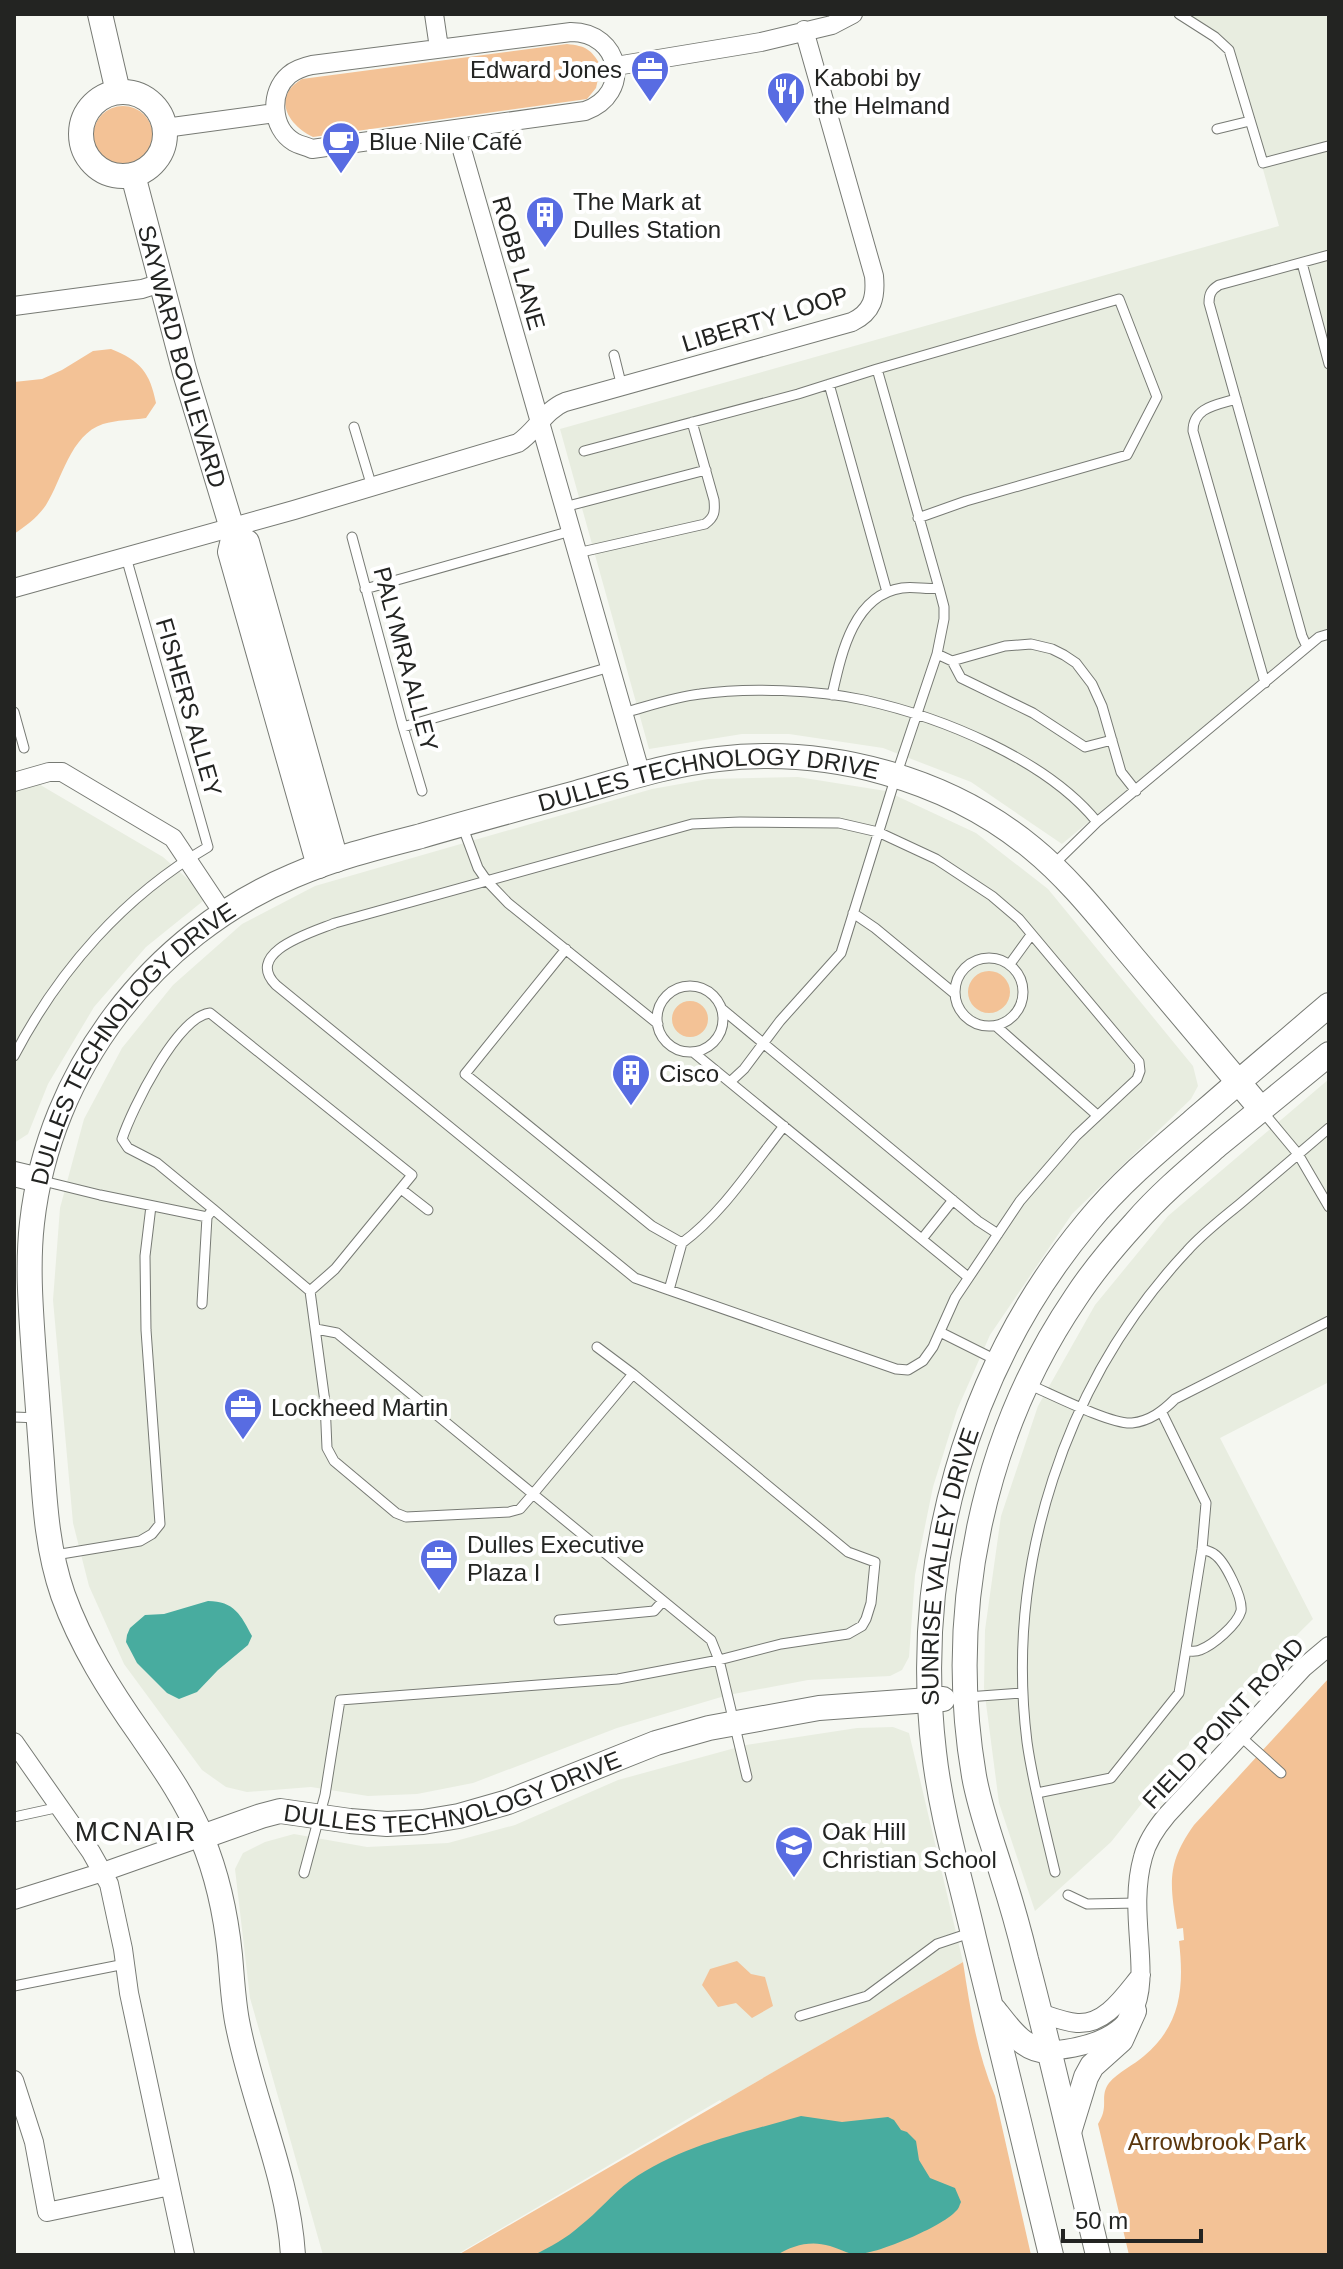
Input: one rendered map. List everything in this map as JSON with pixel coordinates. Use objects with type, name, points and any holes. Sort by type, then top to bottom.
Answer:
[{"type":"street","points":[[100,14],[118,92]]},
{"type":"street","points":[[434,14],[439,48]]},
{"type":"street","points":[[616,66],[761,42],[802,26],[832,25],[853,14]]},
{"type":"street","name":"LIBERTY LOOP","points":[[14,588],[232,531],[518,443],[538,417],[559,404],[864,317],[874,298],[874,276],[802,26]]},
{"type":"street","points":[[585,32],[598,38],[611,53],[616,66],[613,88],[605,100],[593,108],[312,149],[293,142],[283,131],[275,113],[278,89],[286,77],[312,65],[585,32]]},
{"type":"street","points":[[118,92],[143,97],[154,105],[165,128],[161,153],[144,171],[133,175],[119,176],[94,165],[82,141],[81,128],[94,104],[118,92]]},
{"type":"street","points":[[165,128],[275,113]]},
{"type":"street","name":"ROBB LANE","points":[[456,129],[538,417]]},
{"type":"street","name":"SAYWARD BOULEVARD","points":[[133,175],[185,373],[232,531],[230,552],[328,863]]},
{"type":"street","points":[[14,306],[142,289],[161,283]]},
{"type":"street","points":[[538,417],[641,775]]},
{"type":"street","name":"DULLES TECHNOLOGY DRIVE","points":[[965,1698],[819,1708],[734,1722],[656,1743],[508,1802],[441,1819],[369,1823],[288,1812],[270,1813],[202,1837],[169,1776],[91,1655],[66,1603],[52,1556],[45,1502],[29,1272],[32,1222],[39,1180],[65,1100],[77,1076],[101,1036],[154,970],[223,913],[269,887],[328,863],[641,775],[722,758],[778,756],[837,761],[896,776],[972,808],[1018,837],[1052,866],[1088,904],[1261,1109]]},
{"type":"street","points":[[14,782],[49,772],[62,772],[166,832],[189,859],[223,913]]},
{"type":"street","name":"SUNRISE VALLEY DRIVE","points":[[1051,2255],[938,1777],[929,1656],[938,1555],[944,1524],[960,1459],[998,1361],[1047,1276],[1103,1205],[1159,1149],[1329,1005]]},
{"type":"street","name":"SUNRISE VALLEY DRIVE","points":[[1098,2255],[1040,2013],[1013,1910],[979,1800],[970,1750],[965,1698],[967,1619],[975,1545],[1002,1445],[1042,1354],[1076,1297],[1137,1219],[1185,1173],[1329,1054]]},
{"type":"street","points":[[14,1174],[39,1180]]},
{"type":"street","name":"FIELD POINT ROAD","points":[[1134,2011],[1141,1975],[1137,1903],[1140,1867],[1152,1835],[1304,1667],[1329,1646]]},
{"type":"street","points":[[14,1742],[103,1872],[114,1901],[129,1993],[185,2255]]},
{"type":"street","points":[[14,1900],[202,1837],[226,1925],[240,2033],[286,2196],[293,2255]]},
{"type":"street","points":[[1040,2013],[1074,2023],[1094,2020],[1113,2007],[1141,1975]]},
{"type":"street","points":[[991,2006],[1026,2045],[1041,2051],[1086,2045],[1106,2038],[1122,2027],[1134,2011]]},
{"type":"street","points":[[1069,2135],[1086,2077],[1092,2066],[1121,2040],[1134,2011]]},
{"type":"street","points":[[14,2080],[34,2142],[47,2212],[170,2186]]},
{"type":"lane","points":[[1179,14],[1229,50],[1263,163],[1328,146]]},
{"type":"lane","points":[[1217,129],[1250,121]]},
{"type":"lane","points":[[1307,647],[1209,295],[1219,285],[1329,255]]},
{"type":"lane","points":[[1302,263],[1329,364]]},
{"type":"lane","points":[[584,451],[829,384],[1119,299],[1157,397],[1127,455],[966,501],[918,518]]},
{"type":"lane","points":[[614,355],[622,387]]},
{"type":"lane","points":[[730,1082],[841,953],[937,654],[944,607],[877,369]]},
{"type":"lane","points":[[829,384],[887,592]]},
{"type":"lane","points":[[1236,399],[1200,412],[1194,420],[1193,431],[1265,683]]},
{"type":"lane","points":[[577,553],[705,524],[711,520],[715,512],[692,422]]},
{"type":"lane","points":[[354,427],[372,487]]},
{"type":"lane","points":[[564,507],[706,470]]},
{"type":"lane","points":[[365,589],[571,531]]},
{"type":"lane","name":"PALYMRA ALLEY","points":[[352,537],[422,791]]},
{"type":"lane","name":"FISHERS ALLEY","points":[[126,557],[208,847],[189,859]]},
{"type":"lane","points":[[832,695],[839,664],[854,626],[870,604],[887,592],[901,588],[939,588]]},
{"type":"lane","points":[[1052,866],[1097,822],[1319,637],[1329,634]]},
{"type":"lane","points":[[952,661],[1017,644],[1041,646],[1076,663],[1092,684],[1102,706],[1121,772],[1136,791]]},
{"type":"lane","points":[[937,654],[952,661],[961,678],[1033,713],[1085,747],[1112,740]]},
{"type":"lane","points":[[403,727],[610,667]]},
{"type":"lane","points":[[623,713],[701,693],[776,692],[864,700],[957,729],[1013,755],[1065,791],[1097,822]]},
{"type":"lane","points":[[14,712],[24,748]]},
{"type":"lane","points":[[839,823],[878,832],[964,876],[1019,919],[1139,1062],[1140,1071],[1137,1079],[1097,1115],[1046,1169],[968,1277],[923,1361],[914,1368],[902,1370],[635,1278],[276,985],[267,974],[266,963],[273,954],[311,932],[487,881],[692,824],[839,823]]},
{"type":"lane","points":[[461,824],[478,868],[508,903],[658,1024]]},
{"type":"lane","points":[[14,1056],[53,991],[96,936],[140,895],[189,859]]},
{"type":"lane","points":[[853,913],[955,994]]},
{"type":"lane","points":[[1010,964],[1031,935]]},
{"type":"lane","points":[[566,949],[465,1074],[652,1226],[682,1243]]},
{"type":"lane","points":[[988,957],[1010,964],[1022,983],[1024,993],[1014,1017],[996,1026],[980,1026],[968,1020],[959,1010],[955,994],[956,980],[963,969],[974,961],[988,957]]},
{"type":"lane","points":[[968,1277],[693,1052],[674,1048],[661,1034],[658,1024],[657,1013],[661,1002],[668,993],[689,985],[710,992],[722,1009],[978,1221],[998,1234]]},
{"type":"lane","points":[[693,1052],[711,1044],[718,1037],[722,1029],[722,1009]]},
{"type":"lane","points":[[310,1291],[335,1269],[412,1175],[216,1016],[204,1013],[191,1023],[148,1080],[122,1139],[128,1148],[157,1163],[210,1213],[310,1291],[325,1402],[328,1453],[334,1461],[396,1513],[406,1517],[509,1512],[524,1507],[633,1374]]},
{"type":"lane","points":[[996,1026],[1097,1115]]},
{"type":"lane","points":[[1261,1109],[1298,1154],[1329,1207]]},
{"type":"lane","points":[[669,1290],[682,1243],[715,1213],[784,1126]]},
{"type":"lane","points":[[1055,1872],[1027,1740],[1023,1693],[1024,1627],[1033,1555],[1054,1473],[1070,1429],[1113,1346],[1143,1301],[1187,1250],[1329,1128]]},
{"type":"lane","points":[[39,1180],[151,1206],[210,1213]]},
{"type":"lane","points":[[401,1189],[428,1210]]},
{"type":"lane","points":[[922,1239],[953,1200]]},
{"type":"lane","points":[[52,1556],[140,1541],[152,1534],[160,1524],[146,1330],[145,1256],[151,1206]]},
{"type":"lane","points":[[202,1304],[210,1213]]},
{"type":"lane","points":[[1028,1384],[1119,1422],[1135,1423],[1162,1413],[1175,1399],[1329,1321]]},
{"type":"lane","points":[[316,1329],[337,1333],[711,1640],[719,1660],[747,1777]]},
{"type":"lane","points":[[940,1332],[998,1361]]},
{"type":"lane","points":[[304,1873],[321,1817],[340,1700],[618,1679],[719,1660],[781,1644],[848,1634],[862,1626],[868,1611],[875,1562],[848,1552],[597,1347]]},
{"type":"lane","points":[[1037,1793],[1111,1778],[1179,1693],[1202,1549],[1206,1503],[1162,1413]]},
{"type":"lane","points":[[14,1417],[39,1418]]},
{"type":"lane","points":[[1187,1651],[1198,1651],[1211,1643],[1234,1623],[1241,1606],[1236,1588],[1219,1558],[1202,1549]]},
{"type":"lane","points":[[559,1620],[654,1611],[663,1601]]},
{"type":"lane","points":[[965,1698],[1023,1693]]},
{"type":"lane","points":[[1240,1736],[1281,1773]]},
{"type":"lane","points":[[14,1817],[60,1807]]},
{"type":"lane","points":[[1068,1895],[1087,1904],[1137,1903]]},
{"type":"lane","points":[[800,2016],[867,1996],[937,1944],[973,1932]]},
{"type":"lane","points":[[14,1986],[125,1964]]},
{"type":"shaded area","points":[[1189,14],[1329,14],[1329,628],[1317,632],[1062,844],[971,782],[883,748],[789,734],[742,734],[649,749],[560,429],[1279,226],[1231,56],[1215,33]]},
{"type":"shaded area","points":[[798,777],[886,791],[976,833],[1048,889],[1193,1066],[1198,1086],[1191,1099],[1072,1214],[990,1335],[957,1410],[933,1487],[915,1575],[909,1657],[902,1670],[890,1676],[808,1680],[728,1695],[617,1728],[473,1783],[417,1794],[368,1796],[311,1787],[247,1792],[226,1787],[202,1770],[124,1664],[89,1586],[73,1523],[53,1300],[60,1208],[84,1119],[122,1048],[173,985],[242,924],[315,886],[652,789],[708,779]]},
{"type":"shaded area","points":[[37,783],[163,857],[208,897],[146,947],[94,1007],[48,1084],[28,1134],[14,1143],[14,791]]},
{"type":"shaded area","points":[[1329,1079],[1329,1382],[1220,1438],[1313,1619],[1199,1732],[1111,1842],[1035,1911],[999,1803],[984,1688],[985,1630],[1001,1516],[1038,1406],[1095,1305],[1168,1216]]},
{"type":"shaded area","points":[[893,1727],[909,1733],[963,1962],[456,2255],[323,2255],[250,1998],[235,1869],[243,1853],[265,1842],[294,1834],[367,1847],[448,1843],[515,1825],[618,1780],[746,1745],[857,1728]]},
{"type":"green space","points":[[567,44],[587,49],[601,66],[596,88],[587,99],[313,137],[296,125],[286,110],[287,94],[302,79]]},
{"type":"green space","points":[[123,106],[134,108],[144,115],[151,125],[151,147],[144,157],[134,164],[123,166],[112,164],[102,157],[95,147],[93,136],[95,125],[102,115],[112,108]]},
{"type":"green space","points":[[111,349],[130,358],[142,369],[151,384],[156,403],[146,418],[103,424],[82,438],[46,505],[32,521],[14,534],[14,382],[42,379],[93,351]]},
{"type":"green space","points":[[989,971],[1004,977],[1010,992],[1004,1007],[989,1013],[974,1007],[968,992],[974,977]]},
{"type":"green space","points":[[690,1001],[703,1006],[708,1019],[703,1032],[690,1037],[677,1032],[672,1019],[677,1006]]},
{"type":"green space","name":"Arrowbrook Park","points":[[1329,1678],[1329,2255],[1129,2255],[1098,2124],[1109,2083],[1157,2044],[1178,2003],[1181,1973],[1179,1941],[1184,1940],[1183,1928],[1177,1929],[1173,1899],[1174,1863],[1194,1825]]},
{"type":"green space","points":[[737,1961],[751,1974],[765,1977],[773,2006],[752,2018],[736,2003],[718,2007],[702,1985],[710,1969]]},
{"type":"green space","points":[[963,1962],[975,2030],[995,2096],[1031,2255],[458,2255]]},
{"type":"water","points":[[208,1601],[224,1604],[236,1611],[252,1636],[248,1645],[197,1692],[179,1699],[167,1693],[137,1663],[126,1642],[127,1635],[130,1628],[145,1615],[164,1614]]},
{"type":"water","points":[[801,2116],[842,2122],[888,2117],[894,2120],[901,2130],[916,2141],[919,2160],[930,2178],[955,2188],[961,2202],[958,2209],[924,2232],[859,2254],[816,2243],[796,2246],[777,2255],[534,2255],[587,2221],[623,2186],[670,2158],[713,2141]]},
{"type":"place","name":"Edward Jones","points":[[650,103]]},
{"type":"place","name":"Kabobi by the Helmand","points":[[786,125]]},
{"type":"place","name":"Blue Nile Café","points":[[341,175]]},
{"type":"place","name":"The Mark at Dulles Station","points":[[545,249]]},
{"type":"place","name":"Cisco","points":[[631,1107]]},
{"type":"place","name":"Lockheed Martin","points":[[243,1441]]},
{"type":"place","name":"Dulles Executive Plaza I","points":[[439,1592]]},
{"type":"place","name":"Oak Hill Christian School","points":[[794,1879]]},
{"type":"district","name":"MCNAIR","points":[[136,1831]]}]
